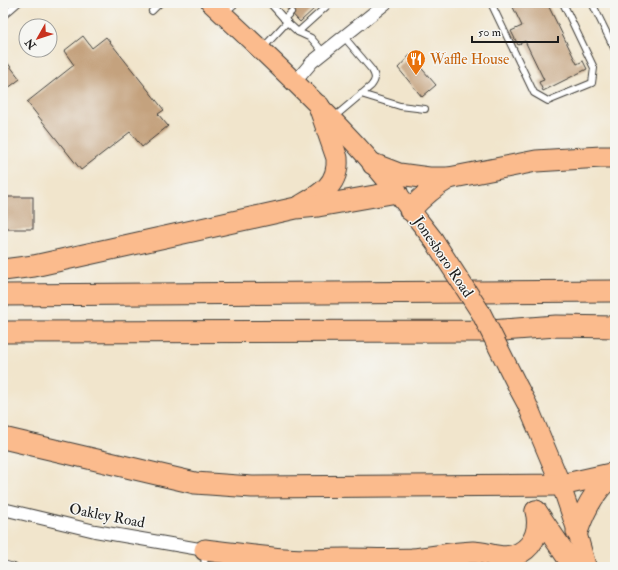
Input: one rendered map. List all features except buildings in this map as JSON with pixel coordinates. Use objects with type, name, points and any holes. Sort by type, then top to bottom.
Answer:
[{"type":"highway","name":"Jonesboro Road","points":[[224,7],[260,50],[347,134],[397,192],[432,239],[481,313],[527,404],[561,485]]},
{"type":"highway","points":[[296,208],[322,193],[329,186],[337,172],[337,158],[325,113]]},
{"type":"highway","points":[[373,164],[398,174],[429,178],[449,178],[536,161],[615,157]]},
{"type":"highway","points":[[410,210],[425,195],[449,178]]},
{"type":"highway","points":[[3,270],[34,266],[296,208],[318,206],[397,192]]},
{"type":"highway","points":[[3,295],[615,291]]},
{"type":"highway","points":[[3,332],[492,331],[556,326],[615,327]]},
{"type":"highway","points":[[3,438],[195,483],[252,487],[561,485],[615,475]]},
{"type":"highway","points":[[577,532],[580,522],[600,487],[615,475]]},
{"type":"highway","points":[[505,486],[519,492],[527,499],[574,567]]},
{"type":"highway","points":[[205,558],[412,559],[474,552],[508,557],[514,556],[525,550],[534,539],[538,525],[536,511]]},
{"type":"main road","name":"Jonesboro Road","points":[[561,485],[587,567]]},
{"type":"street","points":[[294,82],[312,62],[386,3]]},
{"type":"street","name":"Oakley Road","points":[[3,509],[205,558]]},
{"type":"lane","points":[[3,16],[18,3]]},
{"type":"lane","points":[[152,11],[160,3]]},
{"type":"lane","points":[[280,3],[272,5],[298,32],[311,38],[324,53]]},
{"type":"lane","points":[[298,32],[329,4],[328,3]]},
{"type":"lane","points":[[491,3],[534,93],[548,101],[592,83],[594,68],[563,3]]},
{"type":"lane","points":[[592,3],[615,50]]},
{"type":"lane","points":[[260,50],[291,12]]},
{"type":"lane","points":[[325,113],[361,94],[375,81],[376,76],[372,70],[344,37]]},
{"type":"lane","points":[[361,94],[400,106],[425,110]]},
{"type":"lane","points":[[3,564],[14,567]]},
{"type":"place","name":"Waffle House","points":[[416,76]]}]
